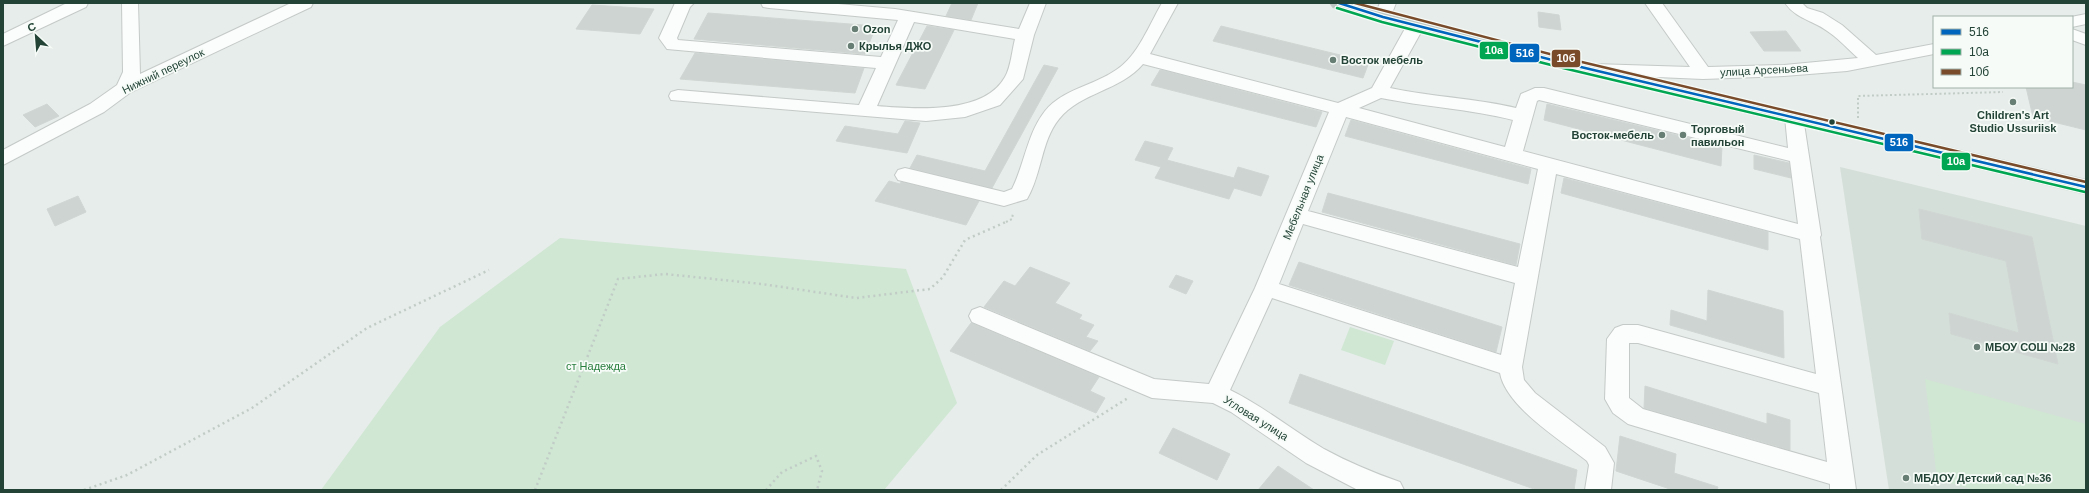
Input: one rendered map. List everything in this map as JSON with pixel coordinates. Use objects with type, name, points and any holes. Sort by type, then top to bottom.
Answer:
[{"type":"highway","points":[[1339,3],[1385,10],[1416,25],[1592,70],[2086,186]]},
{"type":"street","points":[[3,42],[80,3]]},
{"type":"street","points":[[125,88],[132,72],[130,3]]},
{"type":"street","name":"Нижний переулок","points":[[3,158],[97,108],[125,88],[305,3]]},
{"type":"street","points":[[686,3],[683,4],[668,38],[674,44],[887,63]]},
{"type":"street","points":[[768,3],[908,17],[1025,35]]},
{"type":"street","points":[[678,96],[866,112],[926,115],[965,111],[993,101],[1014,79],[1025,35],[1038,3]]},
{"type":"street","points":[[904,175],[1004,199],[1020,194],[1028,179],[1033,152],[1042,129],[1053,114],[1075,96],[1123,73],[1138,57],[1170,3]]},
{"type":"street","points":[[1652,3],[1675,32],[1703,73]]},
{"type":"street","points":[[1792,3],[1801,12],[1817,17],[1836,29],[1872,61]]},
{"type":"street","points":[[866,112],[908,17]]},
{"type":"street","points":[[2073,22],[2086,19]]},
{"type":"street","points":[[1379,92],[1416,25]]},
{"type":"street","points":[[2073,34],[2086,40]]},
{"type":"street","name":"улица Арсеньева","points":[[1592,70],[1703,73],[1775,70],[1872,61],[1933,49]]},
{"type":"street","points":[[1138,57],[1340,109],[1811,235]]},
{"type":"street","points":[[1340,109],[1379,92],[1419,100],[1495,109],[1524,116]]},
{"type":"street","points":[[1512,155],[1528,98],[1535,94],[1544,94],[1800,157]]},
{"type":"street","name":"Мебельная улица","points":[[1216,394],[1266,288],[1340,109]]},
{"type":"street","points":[[1794,117],[1811,235],[1843,484],[1636,417],[1621,406],[1617,399],[1618,339],[1623,334],[1638,334],[1830,387]]},
{"type":"street","points":[[1548,165],[1510,367],[1513,383],[1527,400],[1596,454],[1602,463],[1598,490]]},
{"type":"street","points":[[1297,215],[1527,278]]},
{"type":"street","points":[[1266,288],[1510,367]]},
{"type":"street","name":"Угловая улица","points":[[980,316],[1152,388],[1216,394],[1239,405],[1363,485],[1391,490]]},
{"type":"path","points":[[1858,96],[2003,92]]},
{"type":"path","points":[[535,490],[618,279],[665,274],[762,284],[856,298],[930,289],[943,277],[965,240],[1012,219],[1020,194]]},
{"type":"path","points":[[84,490],[127,475],[245,412],[368,328],[489,270]]},
{"type":"path","points":[[1001,490],[1037,455],[1124,400],[1152,388]]},
{"type":"path","points":[[766,490],[782,472],[816,456],[822,471],[817,490]]},
{"type":"shaded area","name":"МБОУ СОШ №28","points":[[1840,167],[2086,226],[2086,490],[1889,490]]},
{"type":"green space","name":"ст Надежда","points":[[560,238],[906,269],[957,403],[884,490],[321,490],[440,327]]},
{"type":"green space","points":[[1350,327],[1394,341],[1385,365],[1341,350]]},
{"type":"green space","points":[[1925,379],[2086,424],[2086,490],[1974,490],[1937,479]]},
{"type":"building","points":[[952,3],[978,3],[971,20],[946,16]]},
{"type":"building","points":[[592,5],[654,9],[640,34],[576,29]]},
{"type":"building","points":[[1538,12],[1559,15],[1561,30],[1539,27]]},
{"type":"building","points":[[708,13],[876,26],[865,54],[694,39]]},
{"type":"building","points":[[927,26],[954,30],[925,89],[896,85]]},
{"type":"building","points":[[1221,26],[1369,62],[1363,78],[1213,41]]},
{"type":"building","points":[[1786,31],[1801,51],[1764,51],[1750,32]]},
{"type":"building","points":[[695,53],[864,68],[855,93],[680,79]]},
{"type":"building","points":[[1044,65],[1058,68],[992,188],[910,168],[917,155],[985,171]]},
{"type":"building","points":[[1160,70],[1322,112],[1316,127],[1151,85]]},
{"type":"building","points":[[2073,82],[2086,85],[2086,130],[2033,117],[2026,88],[2073,88]]},
{"type":"building","points":[[47,104],[59,116],[35,127],[23,115]]},
{"type":"building","points":[[1547,104],[1722,146],[1721,166],[1544,120]]},
{"type":"building","points":[[1351,120],[1531,169],[1528,184],[1345,136]]},
{"type":"building","points":[[905,121],[920,123],[907,153],[836,141],[845,126],[898,134]]},
{"type":"building","points":[[1145,141],[1173,148],[1167,160],[1234,178],[1238,167],[1269,176],[1261,196],[1234,188],[1229,199],[1155,178],[1161,167],[1135,160]]},
{"type":"building","points":[[1754,155],[1789,163],[1791,178],[1754,169]]},
{"type":"building","points":[[1564,178],[1768,232],[1768,250],[1561,193]]},
{"type":"building","points":[[889,181],[900,184],[901,182],[979,201],[966,225],[875,201]]},
{"type":"building","points":[[1328,193],[1520,244],[1516,265],[1322,212]]},
{"type":"building","points":[[78,196],[86,212],[55,226],[47,209]]},
{"type":"building","points":[[1919,209],[2032,237],[2058,364],[1951,334],[1949,313],[2019,333],[2006,261],[1922,239]]},
{"type":"building","points":[[1299,262],[1502,327],[1496,352],[1289,285]]},
{"type":"building","points":[[1030,267],[1070,283],[1055,303],[1082,315],[1079,319],[1094,325],[1086,337],[1098,341],[1090,351],[984,307],[1004,281],[1015,286]]},
{"type":"building","points":[[1176,275],[1193,281],[1186,294],[1169,287]]},
{"type":"building","points":[[1708,290],[1783,311],[1784,358],[1670,325],[1671,310],[1707,321]]},
{"type":"building","points":[[971,323],[1099,377],[1090,391],[1105,398],[1096,413],[950,351]]},
{"type":"building","points":[[1300,374],[1577,470],[1574,490],[1537,490],[1289,403]]},
{"type":"building","points":[[1645,386],[1767,424],[1767,413],[1790,420],[1790,450],[1644,408]]},
{"type":"building","points":[[1173,428],[1230,454],[1217,480],[1159,453]]},
{"type":"building","points":[[1620,436],[1676,454],[1674,473],[1718,487],[1717,490],[1673,490],[1616,471]]},
{"type":"building","points":[[1278,466],[1314,490],[1258,490]]},
{"type":"transit line","name":"516","points":[[1339,3],[1383,17],[1564,63],[2086,187]]},
{"type":"transit line","name":"10б","points":[[1355,3],[1384,12],[1565,58],[2086,182]]},
{"type":"transit line","name":"10а","points":[[1337,8],[1382,22],[1563,68],[2085,192]]},
{"type":"place","name":"Ozon","points":[[855,29]]},
{"type":"place","name":"Крылья ДЖО","points":[[851,46]]},
{"type":"place","name":"Восток мебель","points":[[1333,60]]},
{"type":"place","name":"Children's Art Studio Ussuriisk","points":[[2013,102]]},
{"type":"place","name":"Восток-мебель","points":[[1662,135]]},
{"type":"place","name":"Торговый павильон","points":[[1683,135]]},
{"type":"place","name":"МБОУ СОШ №28","points":[[1977,347]]},
{"type":"place","name":"МБДОУ Детский сад №36","points":[[1906,478]]}]
